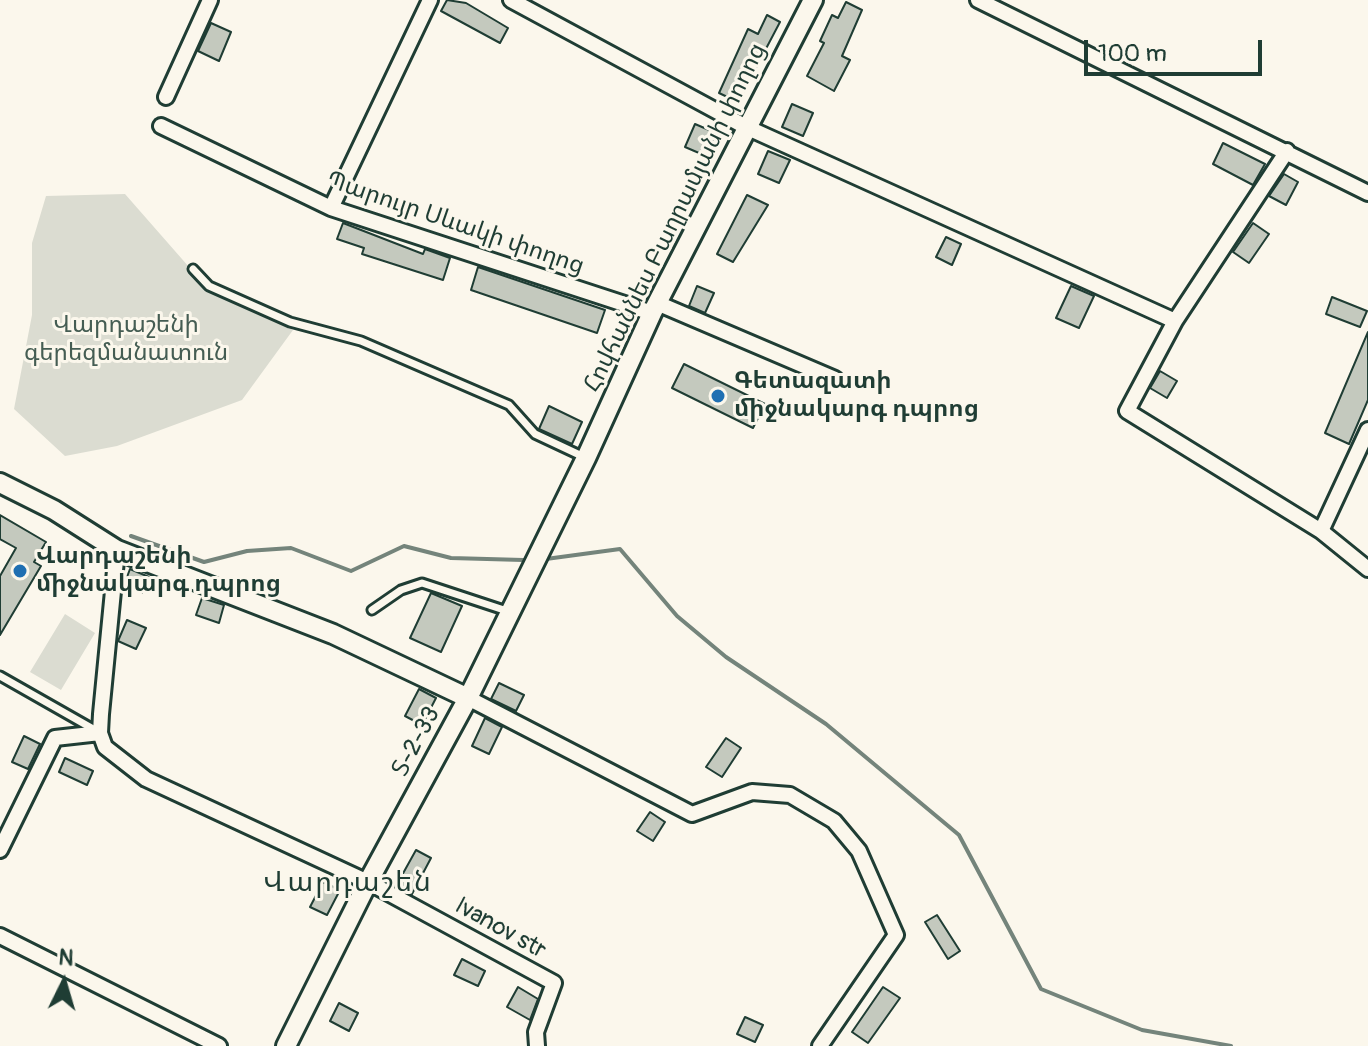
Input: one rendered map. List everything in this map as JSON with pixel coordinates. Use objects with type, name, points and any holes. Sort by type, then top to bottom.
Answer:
[{"type":"street","points":[[166,97],[210,0]]},
{"type":"street","points":[[331,208],[430,0]]},
{"type":"street","points":[[511,0],[746,127],[1175,321]]},
{"type":"street","name":"Հովհաննես Բաղրամյանի փողոց","points":[[586,458],[655,308],[813,0]]},
{"type":"street","points":[[978,0],[1368,193]]},
{"type":"street","name":"Պարույր Սևակի փողոց","points":[[161,126],[331,208],[655,308],[835,379]]},
{"type":"street","points":[[1287,151],[1175,321],[1127,411],[1321,531],[1368,569]]},
{"type":"street","points":[[1321,531],[1368,430]]},
{"type":"street","name":"Տ-2-33","points":[[286,1046],[368,882],[468,698],[586,458]]},
{"type":"street","points":[[0,483],[54,510],[117,550],[333,634],[468,698],[692,814],[752,792],[790,795],[834,821],[859,851],[896,935],[820,1046]]},
{"type":"street","points":[[117,550],[100,733],[105,747],[114,758],[146,779],[368,882]]},
{"type":"street","points":[[0,850],[55,738],[100,733]]},
{"type":"street","name":"Ivanov str","points":[[368,882],[554,983],[536,1032],[537,1046]]},
{"type":"street","points":[[0,936],[219,1046]]},
{"type":"lane","points":[[193,269],[209,286],[290,322],[361,341],[509,405],[535,434],[586,458]]},
{"type":"lane","points":[[372,610],[401,590],[422,583],[458,592],[509,612]]},
{"type":"lane","points":[[0,676],[100,733]]},
{"type":"green space","name":"Վարդաշենի գերեզմանատուն","points":[[125,194],[196,275],[293,330],[242,400],[117,446],[65,456],[14,409],[32,315],[32,243],[46,196]]},
{"type":"green space","points":[[65,614],[95,633],[61,690],[30,672]]},
{"type":"building","points":[[447,0],[466,3],[508,28],[500,43],[441,11]]},
{"type":"building","points":[[846,2],[862,10],[842,56],[850,60],[834,91],[807,76],[824,43],[820,41],[832,15],[838,18]]},
{"type":"building","points":[[767,15],[780,22],[738,102],[719,93],[748,29],[758,34]]},
{"type":"building","points":[[211,23],[231,32],[219,61],[198,51]]},
{"type":"building","points":[[792,104],[813,113],[803,136],[782,127]]},
{"type":"building","points":[[695,124],[716,133],[706,156],[685,147]]},
{"type":"building","points":[[1223,143],[1265,164],[1253,185],[1213,164]]},
{"type":"building","points":[[768,151],[790,160],[779,183],[758,174]]},
{"type":"building","points":[[1284,174],[1298,182],[1286,205],[1269,196]]},
{"type":"building","points":[[747,195],[768,205],[733,262],[717,254]]},
{"type":"building","points":[[343,223],[423,254],[425,249],[450,258],[443,280],[362,254],[364,248],[337,239]]},
{"type":"building","points":[[1253,223],[1269,234],[1249,263],[1233,252]]},
{"type":"building","points":[[946,237],[961,244],[952,265],[936,257]]},
{"type":"building","points":[[478,267],[605,310],[597,333],[471,290]]},
{"type":"building","points":[[697,286],[714,293],[705,313],[689,306]]},
{"type":"building","points":[[1071,286],[1094,296],[1079,328],[1056,318]]},
{"type":"building","points":[[1332,297],[1367,311],[1360,327],[1326,314]]},
{"type":"building","points":[[1368,332],[1368,400],[1349,444],[1325,433]]},
{"type":"building","name":"Գետազատի միջնակարգ դպրոց","points":[[684,364],[765,404],[753,428],[672,388]]},
{"type":"building","points":[[1160,371],[1177,381],[1167,398],[1150,388]]},
{"type":"building","points":[[549,406],[582,422],[572,444],[539,429]]},
{"type":"building","name":"Վարդաշենի միջնակարգ դպրոց","points":[[0,515],[46,542],[34,562],[41,566],[0,635],[0,576],[16,548],[0,539]]},
{"type":"building","points":[[130,569],[149,577],[142,593],[124,585]]},
{"type":"building","points":[[431,593],[462,606],[441,652],[410,638]]},
{"type":"building","points":[[202,598],[224,605],[219,623],[196,615]]},
{"type":"building","points":[[127,620],[146,628],[136,649],[118,641]]},
{"type":"building","points":[[499,683],[524,695],[516,711],[491,699]]},
{"type":"building","points":[[419,689],[436,698],[422,725],[405,716]]},
{"type":"building","points":[[485,718],[502,727],[489,754],[472,746]]},
{"type":"building","points":[[24,736],[40,744],[28,769],[12,762]]},
{"type":"building","points":[[726,738],[741,748],[722,777],[706,767]]},
{"type":"building","points":[[65,758],[93,771],[87,785],[59,772]]},
{"type":"building","points":[[650,812],[665,822],[653,841],[637,831]]},
{"type":"building","points":[[416,850],[431,858],[412,894],[396,886]]},
{"type":"building","points":[[323,882],[340,890],[327,915],[310,907]]},
{"type":"building","points":[[937,915],[960,951],[948,959],[925,922]]},
{"type":"building","points":[[462,959],[485,971],[478,986],[454,975]]},
{"type":"building","points":[[518,987],[538,999],[530,1020],[507,1007]]},
{"type":"building","points":[[883,987],[900,998],[868,1043],[852,1032]]},
{"type":"building","points":[[339,1003],[358,1013],[349,1031],[330,1021]]},
{"type":"building","points":[[745,1017],[763,1025],[755,1042],[737,1034]]},
{"type":"waterway","points":[[131,536],[204,562],[247,551],[291,548],[351,571],[404,546],[451,558],[523,560]]},
{"type":"waterway","points":[[546,559],[620,549],[677,616],[726,657],[826,724],[959,835],[1041,989],[1142,1030],[1231,1046]]},
{"type":"place","name":"Գետազատի միջնակարգ դպրոց","points":[[718,396]]},
{"type":"place","name":"Վարդաշենի միջնակարգ դպրոց","points":[[20,571]]},
{"type":"district","name":"Վարդաշեն","points":[[348,884]]}]
